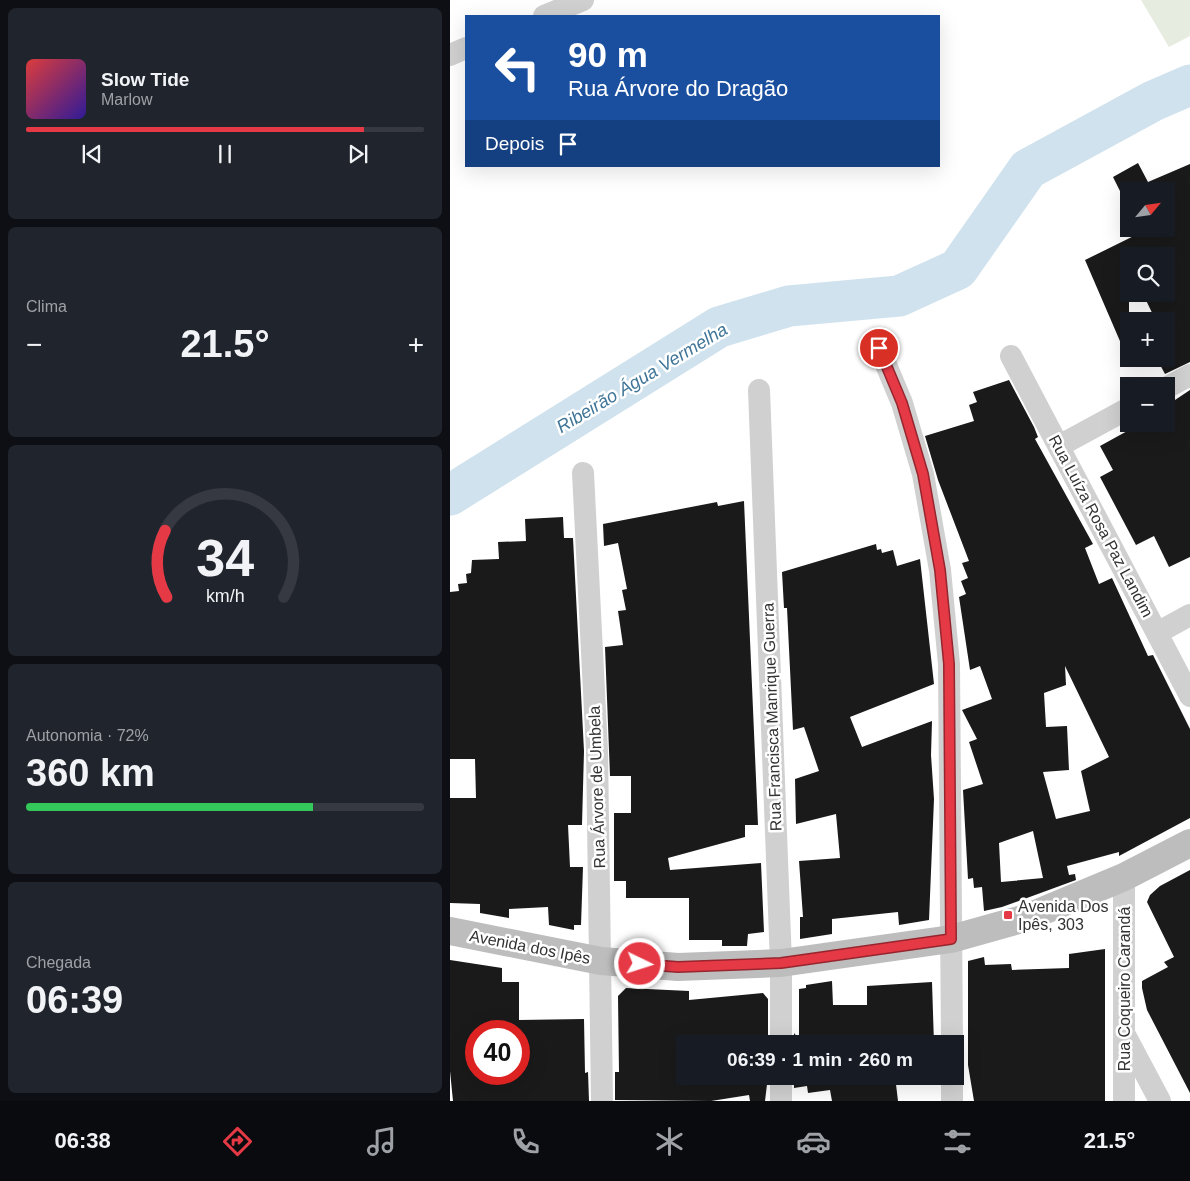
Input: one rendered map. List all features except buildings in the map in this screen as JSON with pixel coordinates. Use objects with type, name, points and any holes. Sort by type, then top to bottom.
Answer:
[{"type":"street","points":[[546,15],[583,0]]},
{"type":"street","points":[[450,54],[465,48]]},
{"type":"street","points":[[879,348],[902,403],[923,474],[940,570],[949,664],[952,1035]]},
{"type":"street","name":"Rua Luíza Rosa Paz Landim","points":[[1011,356],[1190,696]]},
{"type":"street","points":[[1175,383],[1190,375]]},
{"type":"street","name":"Rua Francisca Manrique Guerra","points":[[760,390],[781,963],[781,1035]]},
{"type":"street","points":[[1060,446],[1120,413]]},
{"type":"street","name":"Rua Árvore de Umbela","points":[[583,473],[597,751],[602,1101]]},
{"type":"street","points":[[1157,633],[1190,616]]},
{"type":"street","name":"Avenida dos Ipês","points":[[450,931],[601,961],[678,967],[781,963],[951,939],[1026,918],[1124,877],[1190,844]]},
{"type":"street","name":"Rua Coqueiro Carandá","points":[[1124,877],[1124,1101]]},
{"type":"street","points":[[1124,1034],[1160,1101]]},
{"type":"street","points":[[781,1085],[781,1101]]},
{"type":"street","points":[[952,1085],[952,1101]]},
{"type":"shaded area","points":[[1141,0],[1190,0],[1190,36],[1169,47]]},
{"type":"waterway","name":"Ribeirão Água Vermelha","points":[[450,495],[719,327],[789,306],[899,296],[958,269],[1028,169],[1153,101],[1190,85]]},
{"type":"place","name":"Avenida Dos Ipês, 303","points":[[1008,915]]},
{"type":"route","points":[[640,964],[678,967],[781,963],[951,939],[949,664],[940,570],[923,474],[902,403],[879,348]]}]
